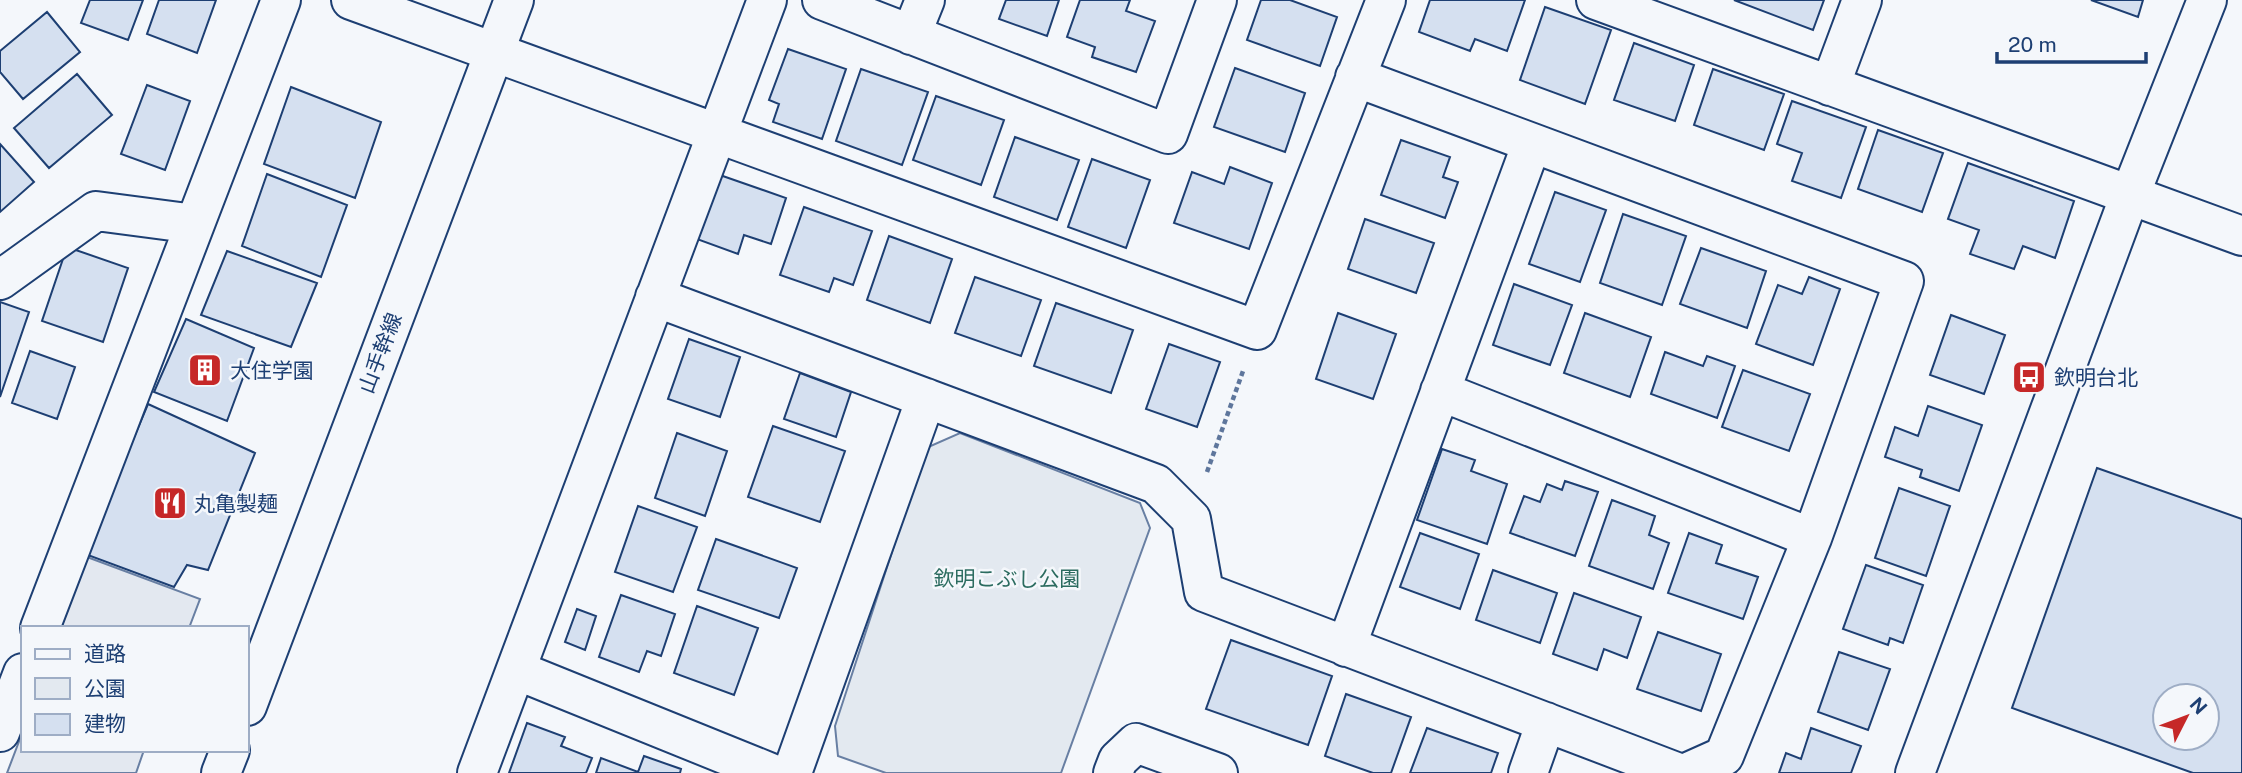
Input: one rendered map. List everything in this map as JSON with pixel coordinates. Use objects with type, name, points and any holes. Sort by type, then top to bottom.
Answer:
[{"type":"street","points":[[41,626],[281,0]]},
{"type":"street","points":[[351,0],[1257,330],[1386,0]]},
{"type":"street","name":"山手幹線","points":[[248,703],[514,0]]},
{"type":"street","points":[[477,773],[767,0]]},
{"type":"street","points":[[821,0],[1168,134],[1217,0]]},
{"type":"street","points":[[911,35],[925,0]]},
{"type":"street","points":[[1596,0],[2242,236]]},
{"type":"street","points":[[1830,86],[1863,0]]},
{"type":"street","points":[[1915,773],[2130,195],[2207,0]]},
{"type":"street","points":[[1354,77],[1904,281],[1812,538],[1724,756],[1686,773]]},
{"type":"street","points":[[1346,647],[1532,143]]},
{"type":"street","points":[[0,280],[96,211],[195,224]]},
{"type":"street","points":[[655,298],[1156,484],[1191,519],[1204,592],[1679,773]]},
{"type":"street","points":[[1440,391],[1812,538]]},
{"type":"street","points":[[792,773],[926,398]]},
{"type":"street","points":[[516,670],[771,773]]},
{"type":"street","points":[[0,732],[21,678]]},
{"type":"street","points":[[1528,773],[1546,722]]},
{"type":"street","points":[[1113,773],[1118,760],[1136,743],[1218,773]]},
{"type":"street","points":[[221,773],[229,752]]},
{"type":"path","points":[[1191,519],[1257,330]]},
{"type":"green space","name":"欽明こぶし公園","points":[[960,433],[1140,503],[1150,528],[1061,773],[886,773],[838,756],[835,726],[926,448]]},
{"type":"shaded area","points":[[87,557],[200,599],[190,626],[62,626]]},
{"type":"shaded area","points":[[21,736],[21,752],[143,752],[136,773],[7,773]]},
{"type":"building","points":[[90,0],[143,0],[128,40],[81,23]]},
{"type":"building","points":[[159,0],[216,0],[197,53],[147,34]]},
{"type":"building","points":[[1006,0],[1059,0],[1047,36],[999,19]]},
{"type":"building","points":[[1080,0],[1130,0],[1126,11],[1155,21],[1136,72],[1092,57],[1095,47],[1067,37]]},
{"type":"building","points":[[1261,0],[1290,0],[1337,17],[1320,66],[1247,40]]},
{"type":"building","points":[[1430,0],[1525,0],[1507,51],[1475,39],[1470,51],[1419,32]]},
{"type":"building","points":[[1734,0],[1824,0],[1813,30]]},
{"type":"building","points":[[2091,0],[2143,0],[2138,17]]},
{"type":"building","points":[[1545,7],[1611,30],[1585,104],[1520,80]]},
{"type":"building","points":[[47,12],[80,52],[23,99],[0,72],[0,51]]},
{"type":"building","points":[[1634,43],[1694,65],[1675,121],[1614,100]]},
{"type":"building","points":[[788,49],[846,69],[822,139],[773,122],[779,104],[769,100]]},
{"type":"building","points":[[1235,68],[1305,93],[1285,152],[1214,127]]},
{"type":"building","points":[[861,69],[928,92],[902,165],[836,141]]},
{"type":"building","points":[[1713,69],[1784,94],[1764,150],[1694,125]]},
{"type":"building","points":[[77,74],[112,115],[49,168],[14,128]]},
{"type":"building","points":[[147,85],[190,101],[165,170],[121,154]]},
{"type":"building","points":[[291,87],[381,122],[355,198],[264,164]]},
{"type":"building","points":[[936,96],[1004,120],[981,185],[913,160]]},
{"type":"building","points":[[1792,101],[1866,127],[1841,198],[1792,181],[1802,153],[1777,144]]},
{"type":"building","points":[[1878,130],[1943,153],[1922,212],[1858,189]]},
{"type":"building","points":[[1015,137],[1079,160],[1057,220],[994,197]]},
{"type":"building","points":[[1401,140],[1450,157],[1443,177],[1458,182],[1445,218],[1381,195]]},
{"type":"building","points":[[0,144],[34,182],[0,212]]},
{"type":"building","points":[[1092,159],[1150,180],[1126,248],[1068,227]]},
{"type":"building","points":[[1968,163],[2074,201],[2055,258],[2023,246],[2014,269],[1970,254],[1979,230],[1948,219]]},
{"type":"building","points":[[1230,167],[1272,183],[1249,249],[1174,223],[1192,172],[1224,184]]},
{"type":"building","points":[[267,174],[347,205],[321,277],[242,246]]},
{"type":"building","points":[[717,174],[786,198],[771,244],[744,235],[738,254],[694,238]]},
{"type":"building","points":[[1555,192],[1606,210],[1580,282],[1529,264]]},
{"type":"building","points":[[804,207],[872,231],[853,285],[834,278],[829,292],[780,275]]},
{"type":"building","points":[[1623,214],[1686,236],[1662,305],[1600,283]]},
{"type":"building","points":[[1365,219],[1434,243],[1416,293],[1348,269]]},
{"type":"building","points":[[889,236],[952,259],[930,323],[867,300]]},
{"type":"building","points":[[67,247],[128,268],[103,342],[42,321]]},
{"type":"building","points":[[1701,248],[1766,271],[1747,328],[1680,304]]},
{"type":"building","points":[[227,251],[317,283],[291,347],[201,315]]},
{"type":"building","points":[[975,277],[1041,300],[1021,356],[955,333]]},
{"type":"building","points":[[1809,277],[1840,289],[1813,365],[1756,344],[1778,285],[1802,294]]},
{"type":"building","points":[[1514,284],[1572,305],[1550,365],[1493,345]]},
{"type":"building","points":[[0,302],[29,312],[0,397]]},
{"type":"building","points":[[1056,303],[1133,330],[1111,393],[1034,366]]},
{"type":"building","points":[[1338,313],[1396,334],[1373,399],[1316,379]]},
{"type":"building","points":[[1585,313],[1651,337],[1630,397],[1564,373]]},
{"type":"building","points":[[1951,315],[2005,335],[1984,394],[1930,375]]},
{"type":"building","name":"大住学園","points":[[186,319],[254,348],[227,421],[154,392]]},
{"type":"building","points":[[689,339],[740,357],[720,417],[668,399]]},
{"type":"building","points":[[1169,344],[1220,362],[1197,427],[1146,409]]},
{"type":"building","points":[[30,351],[75,367],[57,419],[12,403]]},
{"type":"building","points":[[1665,352],[1703,366],[1707,356],[1735,366],[1717,418],[1651,394]]},
{"type":"building","points":[[1743,370],[1810,394],[1789,451],[1722,427]]},
{"type":"building","points":[[800,373],[851,392],[836,437],[784,419]]},
{"type":"building","name":"丸亀製麺","points":[[148,404],[255,453],[208,570],[187,565],[174,587],[85,554]]},
{"type":"building","points":[[1928,406],[1982,425],[1959,491],[1920,477],[1922,470],[1885,457],[1895,427],[1918,436]]},
{"type":"building","points":[[773,426],[845,451],[820,522],[748,497]]},
{"type":"building","points":[[677,433],[727,451],[705,516],[655,498]]},
{"type":"building","points":[[1442,449],[1475,460],[1471,471],[1507,484],[1487,544],[1417,520]]},
{"type":"building","points":[[2097,468],[2242,519],[2242,773],[2193,773],[2012,708]]},
{"type":"building","points":[[1565,481],[1598,492],[1575,556],[1510,533],[1524,496],[1540,502],[1547,484],[1562,490]]},
{"type":"building","points":[[1899,488],[1950,506],[1926,576],[1875,558]]},
{"type":"building","points":[[1612,500],[1655,516],[1649,535],[1669,543],[1653,589],[1589,566]]},
{"type":"building","points":[[638,506],[697,527],[673,592],[615,572]]},
{"type":"building","points":[[1420,533],[1479,554],[1460,609],[1400,587]]},
{"type":"building","points":[[1689,533],[1722,545],[1716,563],[1758,577],[1743,619],[1668,593]]},
{"type":"building","points":[[716,539],[797,568],[779,618],[698,590]]},
{"type":"building","points":[[1866,565],[1923,585],[1903,643],[1890,638],[1888,645],[1843,629]]},
{"type":"building","points":[[1493,570],[1557,593],[1540,643],[1476,620]]},
{"type":"building","points":[[1574,593],[1641,617],[1627,658],[1604,649],[1597,670],[1553,654]]},
{"type":"building","points":[[621,595],[675,614],[661,656],[647,651],[639,672],[599,657]]},
{"type":"building","points":[[697,606],[758,628],[734,695],[674,673]]},
{"type":"building","points":[[577,609],[596,616],[585,650],[565,642]]},
{"type":"building","points":[[1658,632],[1721,654],[1701,711],[1637,689]]},
{"type":"building","points":[[1231,640],[1332,676],[1308,745],[1206,709]]},
{"type":"building","points":[[1839,652],[1890,669],[1868,730],[1818,712]]},
{"type":"building","points":[[1346,694],[1411,717],[1391,773],[1373,773],[1325,756]]},
{"type":"building","points":[[527,723],[565,737],[561,746],[592,758],[586,773],[509,773]]},
{"type":"building","points":[[1427,728],[1498,753],[1491,773],[1410,773]]},
{"type":"building","points":[[1811,728],[1861,746],[1851,773],[1779,773],[1786,753],[1801,759]]},
{"type":"building","points":[[644,756],[681,769],[680,773],[596,773],[601,758],[638,772]]},
{"type":"place","name":"大住学園","points":[[205,370]]},
{"type":"place","name":"欽明台北","points":[[2029,377]]},
{"type":"place","name":"丸亀製麺","points":[[170,503]]}]
